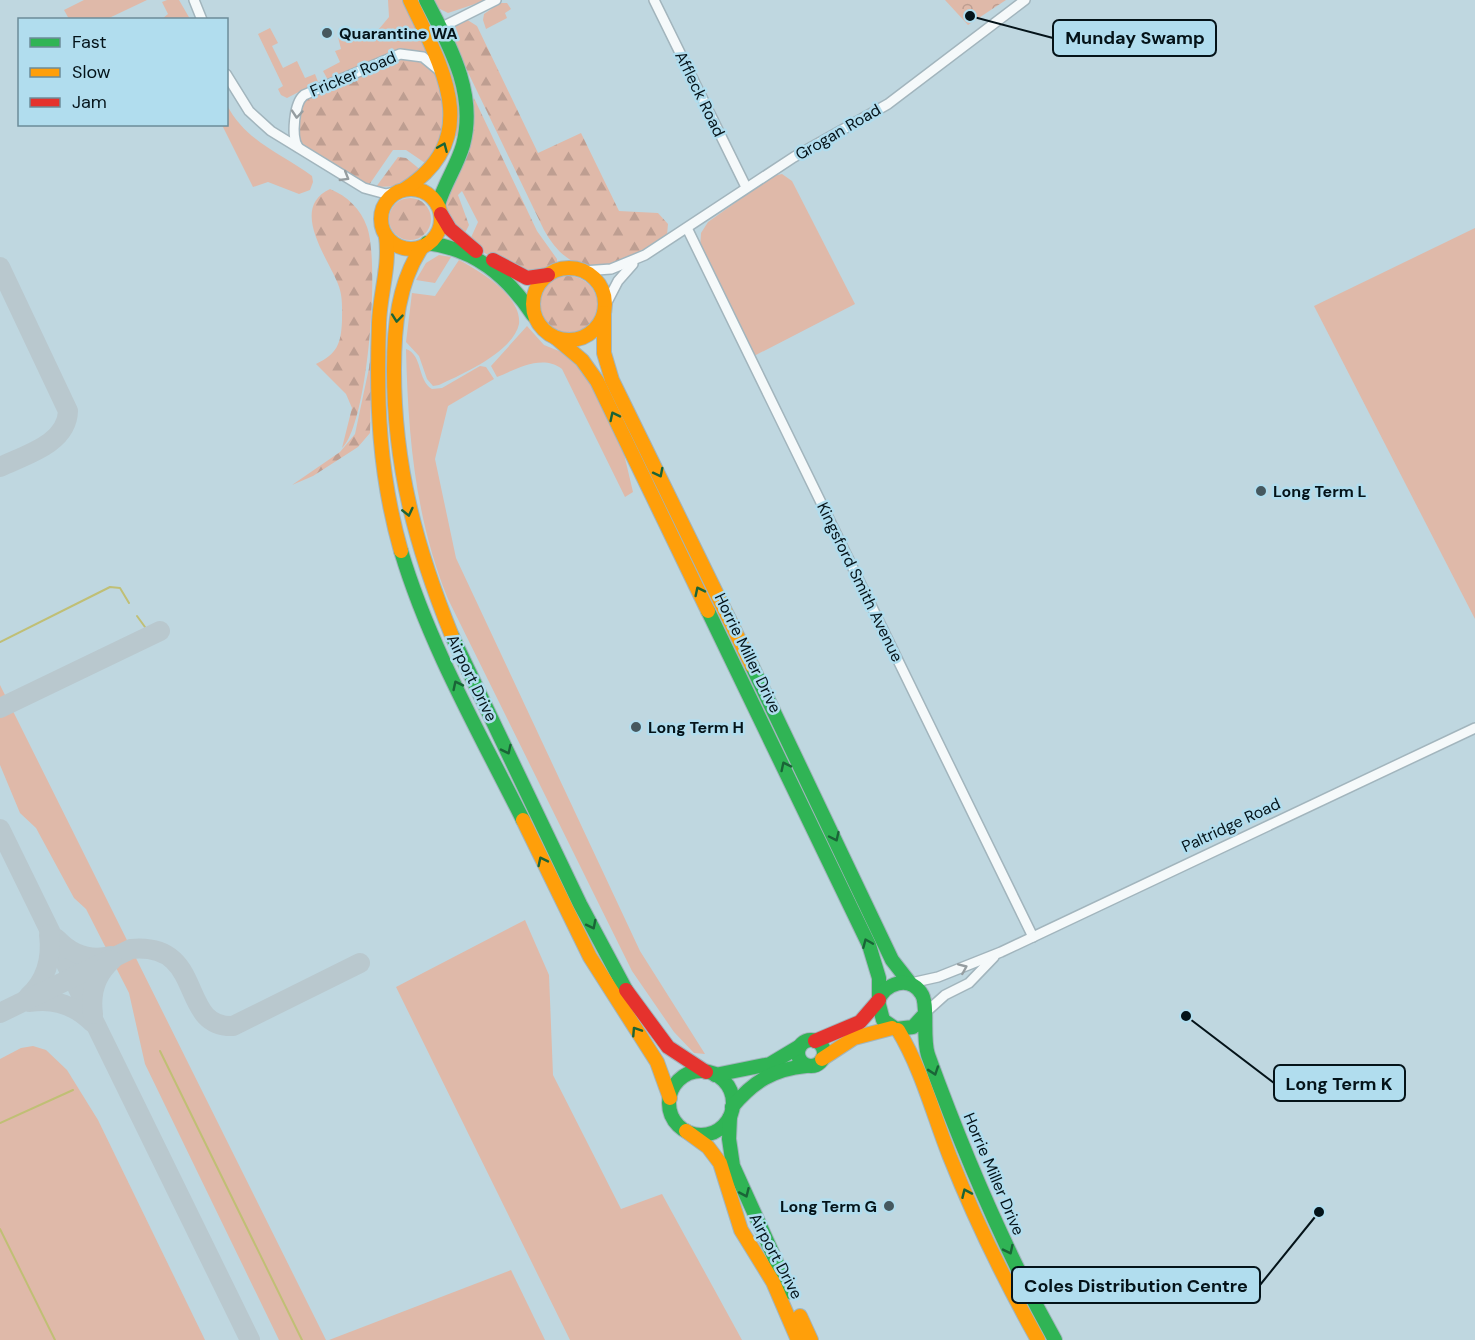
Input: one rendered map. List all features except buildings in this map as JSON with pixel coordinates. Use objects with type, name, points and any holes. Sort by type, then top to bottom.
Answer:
[{"type":"main road","points":[[400,191],[424,191],[439,209],[450,229],[478,252],[527,278],[548,275],[567,268],[590,275],[601,289],[604,309],[594,330],[582,338],[569,340],[556,338],[544,331],[512,285],[490,267],[457,248],[424,245],[402,248],[386,236],[380,217],[388,198],[430,171],[444,148],[451,108],[447,81],[410,0]]},
{"type":"main road","points":[[424,245],[437,233],[439,209],[464,144],[468,113],[465,84],[426,0]]},
{"type":"main road","name":"Airport Drive","points":[[386,236],[389,258],[378,338],[378,428],[389,509],[410,581],[435,640],[595,966],[657,1062],[670,1098]]},
{"type":"main road","name":"Airport Drive","points":[[424,245],[407,272],[402,291],[394,373],[394,408],[400,469],[422,562],[453,640],[621,981],[668,1047],[680,1057],[711,1073]]},
{"type":"main road","points":[[536,319],[534,295],[548,275]]},
{"type":"main road","name":"Horrie Miller Drive","points":[[604,309],[604,353],[612,380],[700,555],[892,960],[910,983]]},
{"type":"main road","name":"Horrie Miller Drive","points":[[556,338],[587,366],[631,451],[861,927],[877,967],[879,1000]]},
{"type":"main road","points":[[910,983],[925,999],[925,1013],[913,1027],[859,1034],[836,1046],[814,1066],[784,1068],[756,1081],[722,1127],[711,1133],[698,1135],[686,1131],[672,1117],[670,1098],[674,1086],[682,1077],[694,1072],[711,1073],[763,1067],[785,1058],[806,1041],[815,1041],[860,1022],[879,1000],[884,990],[892,984],[910,983]]},
{"type":"main road","points":[[879,1000],[880,1016],[895,1029]]},
{"type":"main road","name":"Horrie Miller Drive","points":[[925,1013],[923,1027],[927,1051],[971,1167],[1030,1295],[1055,1340]]},
{"type":"main road","name":"Horrie Miller Drive","points":[[895,1029],[915,1058],[957,1174],[983,1233],[1038,1340]]},
{"type":"main road","points":[[815,1041],[823,1048],[822,1059]]},
{"type":"main road","points":[[800,1046],[798,1057],[806,1066]]},
{"type":"main road","points":[[711,1073],[728,1086],[731,1112]]},
{"type":"main road","name":"Airport Drive","points":[[731,1112],[729,1139],[733,1166],[811,1340]]},
{"type":"main road","name":"Airport Drive","points":[[686,1131],[708,1147],[720,1163],[741,1230],[773,1282],[798,1340]]},
{"type":"street","points":[[194,0],[201,18]]},
{"type":"street","points":[[440,28],[496,0]]},
{"type":"street","name":"Affleck Road","points":[[654,0],[746,187]]},
{"type":"street","name":"Grogan Road","points":[[604,309],[622,275],[645,255],[811,146],[888,104],[1025,0]]},
{"type":"street","name":"Fricker Road","points":[[298,147],[294,140],[298,99],[325,85],[405,53],[429,60],[447,81]]},
{"type":"street","points":[[228,78],[242,102],[256,119],[298,147],[364,188],[386,194],[400,191]]},
{"type":"street","name":"Kingsford Smith Avenue","points":[[687,228],[1033,937]]},
{"type":"street","name":"Grogan Road","points":[[583,271],[611,269],[645,255]]},
{"type":"street","name":"Paltridge Road","points":[[910,983],[938,977],[1000,952],[1475,728]]},
{"type":"street","name":"Paltridge Road","points":[[925,1013],[945,995],[969,983],[1000,952]]},
{"type":"green space","points":[[84,0],[147,0],[109,18],[68,18],[64,10]]},
{"type":"green space","points":[[179,0],[189,18],[163,18],[168,14],[162,2]]},
{"type":"green space","points":[[388,0],[404,0],[429,54],[399,50],[328,80],[323,71],[340,62],[335,51],[341,49],[338,37],[379,29],[389,17]]},
{"type":"green space","points":[[432,0],[487,0],[448,13],[438,8]]},
{"type":"green space","points":[[945,0],[1006,0],[968,25]]},
{"type":"green space","points":[[500,3],[507,3],[511,9],[505,13],[507,18],[486,29],[484,14]]},
{"type":"green space","points":[[429,18],[451,62],[462,101],[460,137],[453,135],[455,127],[424,20]]},
{"type":"green space","points":[[466,19],[477,26],[538,153],[581,133],[619,211],[658,213],[668,224],[667,235],[634,255],[602,266],[586,266],[571,260],[557,249],[544,230],[450,35],[452,27]]},
{"type":"green space","points":[[270,28],[278,43],[272,46],[283,68],[297,61],[305,78],[315,74],[318,82],[287,98],[281,95],[278,89],[283,86],[258,34]]},
{"type":"green space","points":[[406,58],[428,68],[436,76],[445,98],[445,122],[441,139],[428,165],[406,150],[393,150],[369,185],[303,146],[300,141],[298,122],[306,98]]},
{"type":"green space","points":[[474,98],[537,231],[557,259],[557,265],[535,272],[523,271],[500,262],[469,242],[478,222],[462,191],[458,195],[469,225],[463,237],[445,212],[444,207]]},
{"type":"green space","points":[[228,106],[254,137],[312,176],[313,182],[310,190],[299,194],[268,182],[253,187],[222,126],[228,126]]},
{"type":"green space","points":[[398,157],[406,158],[422,171],[402,186],[376,187]]},
{"type":"green space","points":[[782,174],[792,181],[855,304],[754,356],[700,248],[701,233],[708,222],[773,176]]},
{"type":"green space","points":[[330,189],[342,195],[361,214],[367,227],[371,246],[372,306],[365,377],[351,433],[342,448],[352,408],[346,394],[316,364],[333,352],[339,342],[341,329],[340,289],[320,248],[312,221],[313,208],[318,197]]},
{"type":"green space","points":[[410,198],[425,204],[431,219],[425,234],[410,240],[395,234],[389,219],[395,204]]},
{"type":"green space","points":[[1475,228],[1475,619],[1314,306]]},
{"type":"green space","points":[[439,255],[451,257],[435,283],[416,280],[426,263]]},
{"type":"green space","points":[[459,260],[488,278],[507,294],[518,314],[519,324],[507,344],[486,361],[461,375],[433,386],[427,379],[419,356],[406,342],[412,293],[435,296]]},
{"type":"green space","points":[[378,266],[383,266],[372,352],[370,433],[358,447],[313,476],[292,485],[340,452],[355,434],[369,368]]},
{"type":"green space","points":[[568,276],[585,281],[593,289],[598,306],[593,323],[585,331],[568,336],[551,331],[543,323],[538,306],[543,289],[551,281]]},
{"type":"green space","points":[[527,326],[544,345],[564,353],[581,368],[594,390],[624,454],[633,492],[625,497],[562,369],[546,363],[538,363],[497,377],[491,366]]},
{"type":"green space","points":[[406,349],[415,357],[424,380],[432,389],[442,388],[480,366],[486,367],[494,379],[448,406],[435,459],[456,558],[640,951],[705,1054],[694,1053],[674,1032],[632,971],[448,599],[428,538],[415,476]]},
{"type":"green space","points":[[0,685],[326,1340],[279,1340],[145,1064],[129,993],[86,909],[74,898],[36,828],[20,813],[0,765]]},
{"type":"green space","points":[[525,920],[549,975],[553,1075],[621,1209],[662,1194],[742,1340],[570,1340],[396,987]]},
{"type":"green space","points":[[33,1046],[46,1050],[67,1070],[98,1120],[205,1340],[0,1340],[0,1059],[21,1048]]},
{"type":"green space","points":[[511,1270],[545,1340],[329,1340]]},
{"type":"waterway","points":[[0,642],[110,587],[120,588],[129,603]]},
{"type":"waterway","points":[[137,616],[145,627]]},
{"type":"waterway","points":[[160,1051],[302,1340]]},
{"type":"waterway","points":[[0,1123],[73,1090]]},
{"type":"waterway","points":[[0,1229],[55,1340]]},
{"type":"taxiway","points":[[0,267],[68,411],[66,422],[53,440],[32,453],[0,467]]},
{"type":"taxiway","points":[[0,708],[160,631]]},
{"type":"taxiway","points":[[0,829],[250,1340]]},
{"type":"taxiway","points":[[28,997],[39,984],[46,968],[50,952],[49,934]]},
{"type":"taxiway","points":[[57,939],[68,949],[81,955],[96,958],[111,956]]},
{"type":"taxiway","points":[[0,1013],[131,949],[155,950],[171,958],[182,971],[204,1014],[216,1023],[233,1026],[360,963]]},
{"type":"taxiway","points":[[93,1014],[92,998],[95,984],[106,965],[112,960]]},
{"type":"taxiway","points":[[30,1002],[56,1002],[72,1008],[93,1023]]},
{"type":"traffic: fast","points":[[426,0],[452,52],[464,88],[466,106],[463,145],[438,205]]},
{"type":"traffic: fast","points":[[427,243],[444,246],[475,258],[501,277],[533,315]]},
{"type":"traffic: fast","points":[[401,551],[412,586],[440,654],[523,820]]},
{"type":"traffic: fast","points":[[708,611],[869,945],[879,978],[879,999]]},
{"type":"traffic: fast","points":[[452,636],[580,904],[626,990]]},
{"type":"traffic: fast","points":[[752,666],[892,960],[910,983]]},
{"type":"traffic: fast","points":[[925,1014],[913,1027],[896,1029],[883,1020],[878,1001],[886,990],[898,984],[910,984],[921,993],[925,1004],[926,1048],[942,1092],[1002,1236],[1055,1340]]},
{"type":"traffic: fast","points":[[811,1040],[820,1044],[824,1053],[820,1062],[811,1066],[802,1062],[798,1053],[802,1044],[811,1040]]},
{"type":"traffic: fast","points":[[715,1075],[770,1064],[800,1046]]},
{"type":"traffic: fast","points":[[732,1107],[748,1090],[764,1078],[783,1070],[806,1066]]},
{"type":"traffic: fast","points":[[701,1071],[719,1077],[727,1085],[733,1103],[727,1121],[719,1129],[701,1135],[683,1129],[675,1121],[669,1103],[675,1085],[683,1077],[701,1071]]},
{"type":"traffic: fast","points":[[730,1117],[729,1139],[733,1166],[790,1292]]},
{"type":"traffic: slow","points":[[405,189],[429,169],[444,147],[450,124],[449,100],[443,75],[434,50],[410,0]]},
{"type":"traffic: slow","points":[[405,189],[417,189],[428,194],[436,202],[441,219],[439,231],[428,244],[417,249],[405,249],[394,244],[386,236],[381,225],[381,213],[386,202],[394,194],[405,189]]},
{"type":"traffic: slow","points":[[386,236],[387,259],[379,323],[379,410],[388,494],[401,551]]},
{"type":"traffic: slow","points":[[422,247],[408,275],[399,306],[394,354],[395,405],[398,440],[410,506],[428,570],[452,636]]},
{"type":"traffic: slow","points":[[569,268],[589,274],[599,284],[605,304],[599,324],[589,334],[569,340],[549,334],[539,324],[533,304],[539,284],[549,274],[569,268]]},
{"type":"traffic: slow","points":[[604,313],[604,353],[612,380],[752,666]]},
{"type":"traffic: slow","points":[[556,338],[582,360],[597,381],[708,611]]},
{"type":"traffic: slow","points":[[523,820],[590,957],[657,1062],[670,1098]]},
{"type":"traffic: slow","points":[[822,1059],[854,1038],[892,1028]]},
{"type":"traffic: slow","points":[[898,1030],[921,1076],[950,1157],[970,1204],[1002,1273],[1038,1340]]},
{"type":"traffic: slow","points":[[686,1131],[708,1147],[720,1163],[741,1230],[773,1282],[798,1340]]},
{"type":"traffic: slow","points":[[800,1316],[811,1340]]},
{"type":"traffic: jam","points":[[441,214],[450,229],[476,251]]},
{"type":"traffic: jam","points":[[493,260],[527,278],[548,275]]},
{"type":"traffic: jam","points":[[626,990],[668,1047],[706,1072]]},
{"type":"traffic: jam","points":[[815,1041],[860,1022],[879,1000]]},
{"type":"place","name":"Munday Swamp","points":[[970,16]]},
{"type":"place","name":"Quarantine WA","points":[[327,33]]},
{"type":"place","name":"Long Term L","points":[[1261,491]]},
{"type":"place","name":"Long Term H","points":[[636,727]]},
{"type":"place","name":"Long Term K","points":[[1186,1016]]},
{"type":"place","name":"Long Term G","points":[[889,1206]]},
{"type":"place","name":"Coles Distribution Centre","points":[[1319,1212]]}]
